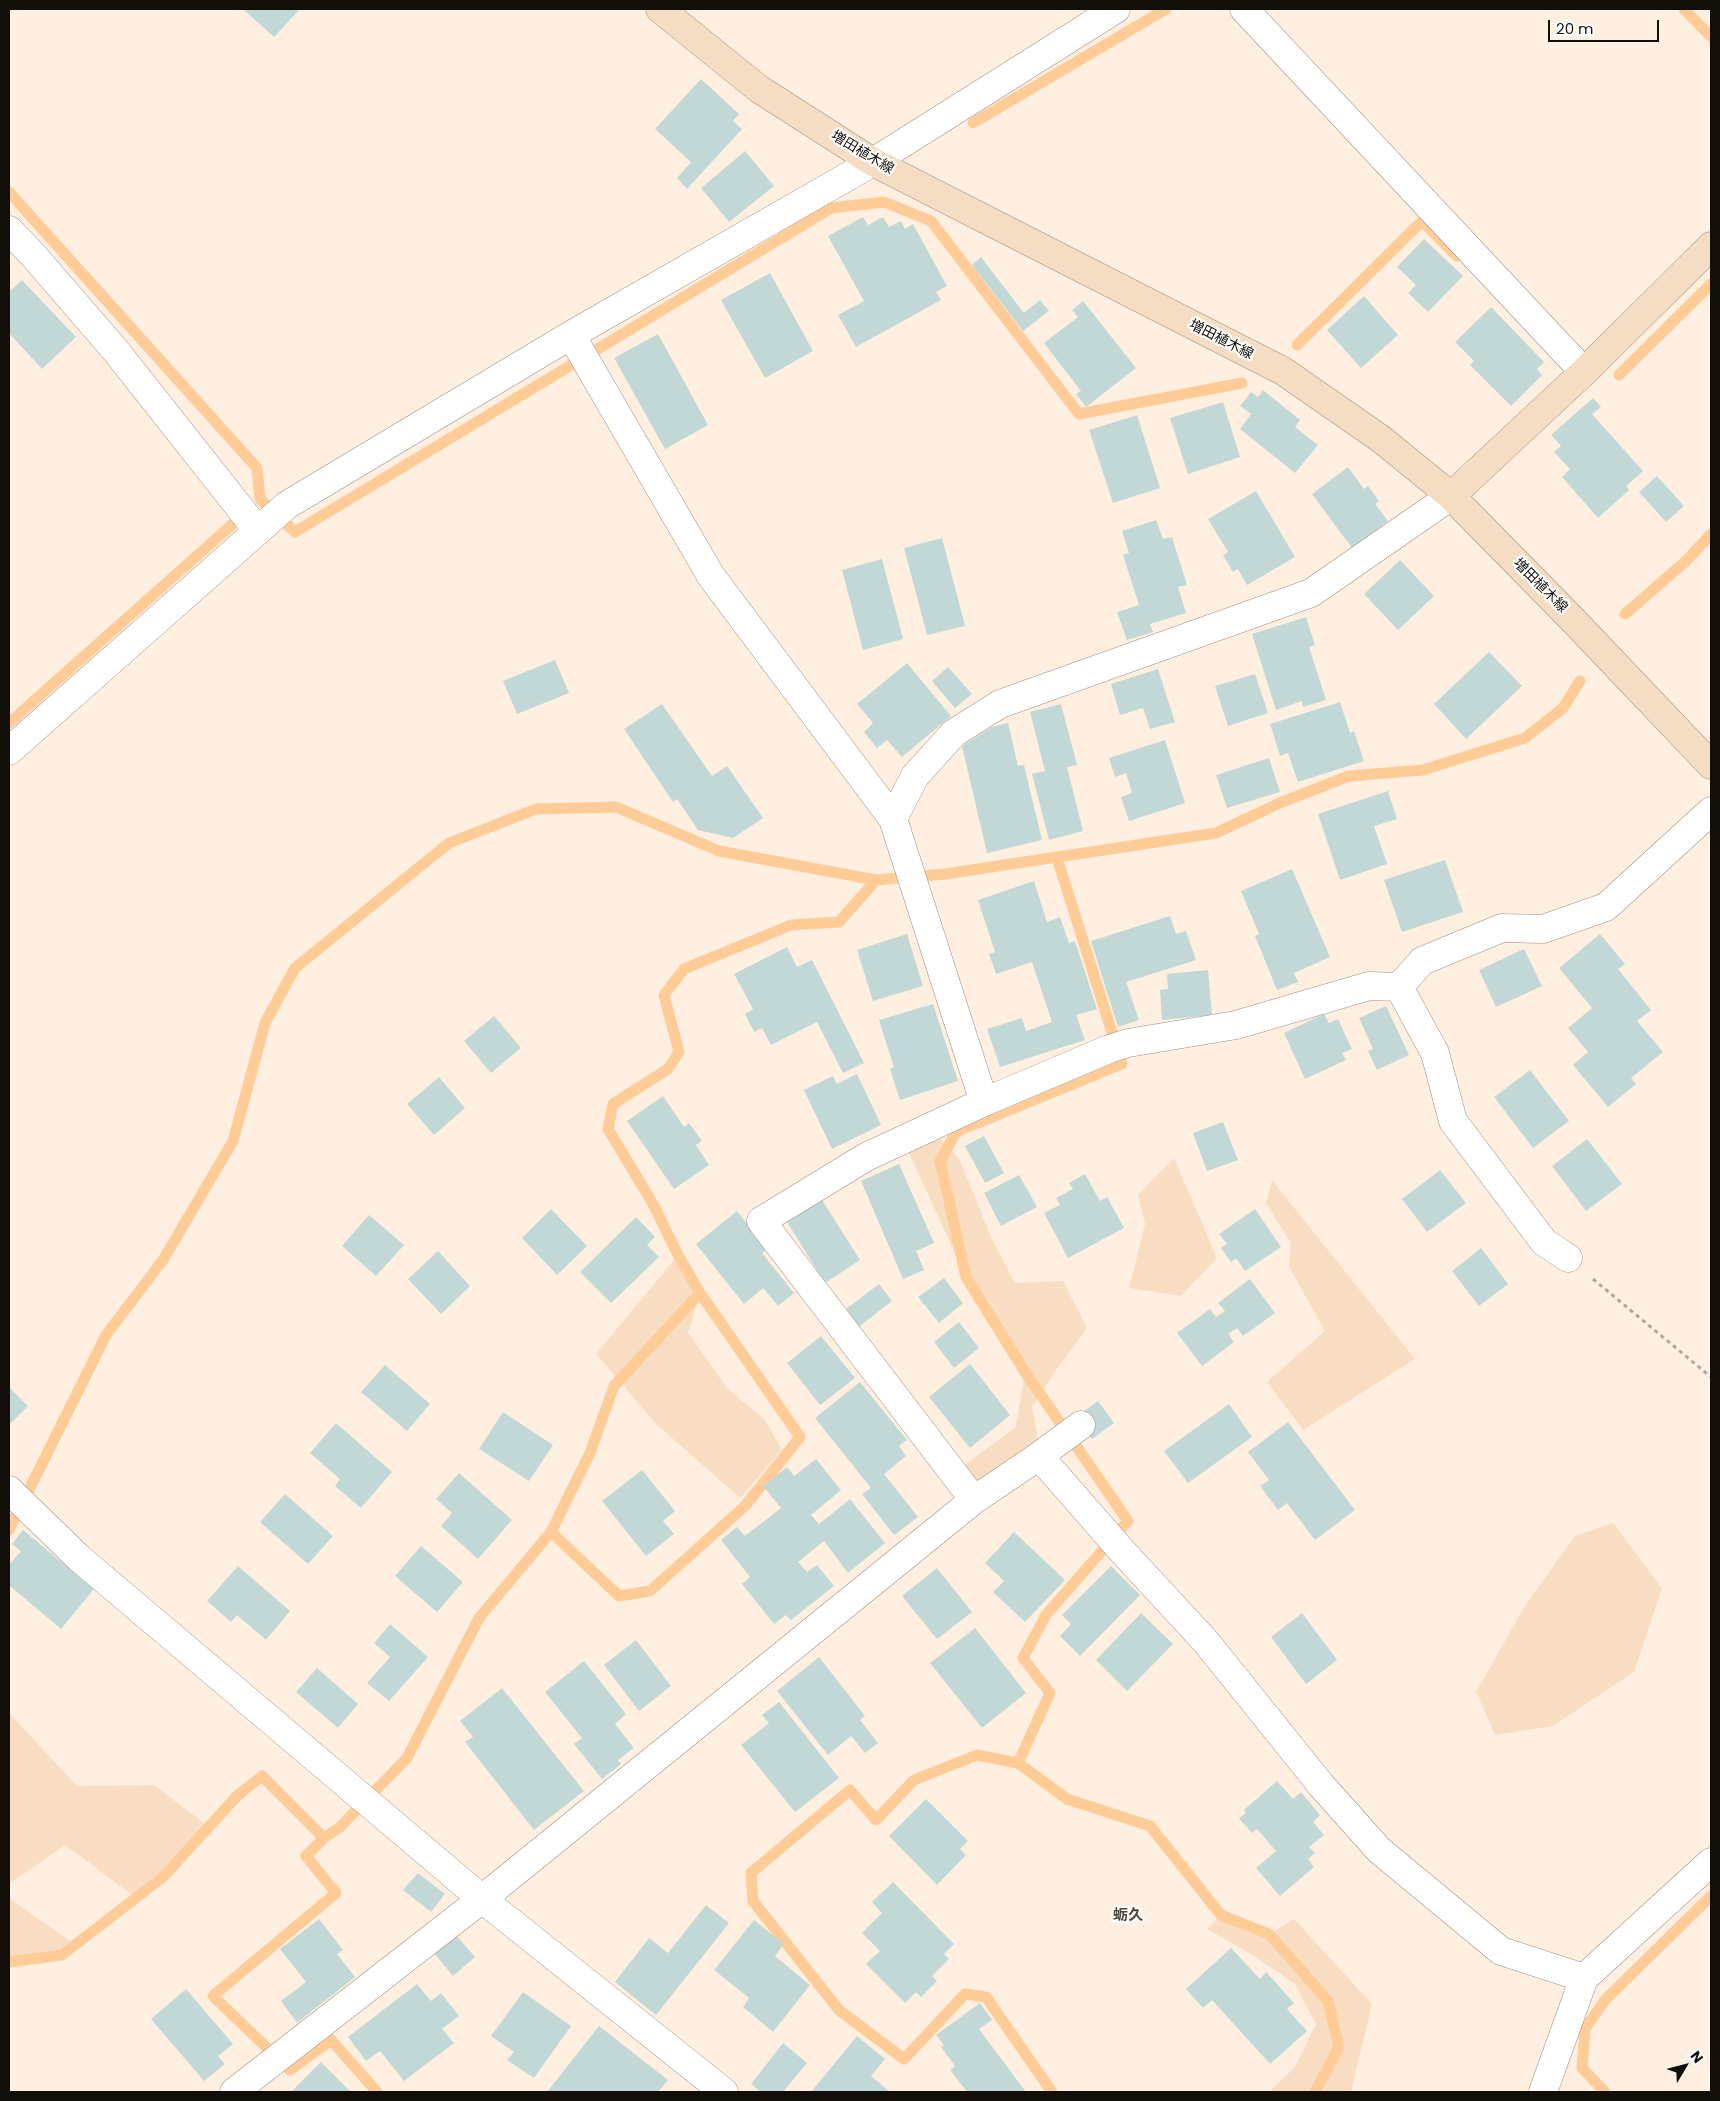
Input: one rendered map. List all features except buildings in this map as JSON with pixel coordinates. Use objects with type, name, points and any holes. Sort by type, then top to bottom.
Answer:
[{"type":"street","name":"増田植木線","points":[[660,9],[759,89],[873,162],[1283,371],[1381,439],[1451,496],[1566,612],[1711,765]]},
{"type":"street","points":[[9,751],[260,516],[580,350],[1116,9]]},
{"type":"street","points":[[1244,9],[1584,372]]},
{"type":"street","points":[[9,230],[33,255],[260,516]]},
{"type":"street","points":[[893,819],[915,776],[954,733],[1000,704],[1312,593],[1451,496],[1584,372],[1711,246]]},
{"type":"street","points":[[580,350],[711,576],[893,819],[984,1102]]},
{"type":"street","points":[[1400,987],[1422,961],[1502,928],[1544,929],[1606,907],[1711,811]]},
{"type":"street","points":[[974,1500],[761,1221],[866,1157],[984,1102],[1118,1046],[1236,1025],[1369,986],[1400,987]]},
{"type":"street","points":[[1400,987],[1436,1054],[1453,1121],[1544,1242],[1568,1258]]},
{"type":"street","points":[[234,2092],[482,1899],[974,1500],[1081,1425]]},
{"type":"street","points":[[1049,1449],[1103,1530],[1207,1643],[1321,1785],[1379,1850],[1502,1950],[1584,1978]]},
{"type":"street","points":[[19,1500],[86,1564],[364,1800],[482,1899],[724,2092]]},
{"type":"street","points":[[1542,2092],[1584,1978],[1711,1862]]},
{"type":"path","points":[[1568,1258],[1711,1377]]},
{"type":"shaded area","points":[[937,1135],[959,1158],[992,1239],[1015,1283],[1063,1281],[1087,1328],[1032,1407],[1039,1445],[981,1484],[963,1466],[1016,1427],[1025,1372],[966,1277],[907,1149]]},
{"type":"shaded area","points":[[1174,1158],[1217,1258],[1181,1296],[1129,1288],[1145,1224],[1138,1195]]},
{"type":"shaded area","points":[[1272,1180],[1415,1359],[1303,1430],[1267,1382],[1325,1331],[1289,1267],[1291,1243],[1266,1204]]},
{"type":"shaded area","points":[[678,1255],[700,1293],[688,1333],[727,1388],[765,1420],[782,1450],[740,1498],[657,1425],[596,1354]]},
{"type":"shaded area","points":[[1613,1523],[1662,1588],[1634,1672],[1553,1726],[1495,1735],[1476,1692],[1526,1604],[1575,1536]]},
{"type":"shaded area","points":[[9,1713],[77,1786],[154,1785],[209,1827],[163,1877],[136,1898],[65,1845],[9,1884]]},
{"type":"shaded area","points":[[9,1898],[76,1945],[62,1955],[9,1962]]},
{"type":"shaded area","points":[[1221,1915],[1269,1934],[1294,1919],[1372,2004],[1351,2092],[1269,2092],[1295,2067],[1316,2024],[1295,1984],[1246,1951],[1207,1929]]},
{"type":"waterway","points":[[973,123],[1166,9]]},
{"type":"waterway","points":[[1684,9],[1711,37]]},
{"type":"waterway","points":[[9,192],[257,468],[260,499],[295,532],[831,208],[884,202],[931,221],[1079,414],[1242,383]]},
{"type":"waterway","points":[[1297,345],[1422,221],[1457,256]]},
{"type":"waterway","points":[[1619,375],[1711,284]]},
{"type":"waterway","points":[[9,723],[244,514]]},
{"type":"waterway","points":[[1625,614],[1686,561],[1711,534]]},
{"type":"waterway","points":[[9,1530],[106,1335],[163,1260],[233,1141],[265,1023],[295,968],[449,843],[536,809],[616,807],[719,851],[876,880],[945,874],[1216,833],[1282,802],[1349,776],[1423,770],[1525,738],[1563,708],[1580,681]]},
{"type":"waterway","points":[[1057,858],[1122,1064],[956,1132],[940,1161],[966,1277],[1025,1372],[1128,1521],[1046,1615],[1023,1658],[1050,1693],[1018,1763],[1067,1799],[1150,1826],[1221,1915],[1269,1934],[1328,2001],[1339,2047],[1315,2092]]},
{"type":"waterway","points":[[9,1962],[62,1955],[163,1877],[237,1796],[262,1776],[324,1838],[339,1828],[407,1758],[479,1618],[551,1532],[590,1453],[614,1386],[700,1293],[678,1255],[653,1204],[608,1129],[613,1104],[668,1069],[679,1052],[664,995],[684,969],[791,925],[839,922],[876,880]]},
{"type":"waterway","points":[[551,1532],[619,1596],[650,1591],[745,1506],[800,1437],[700,1293]]},
{"type":"waterway","points":[[1018,1763],[977,1755],[914,1780],[876,1820],[850,1790],[751,1873],[753,1901],[839,2010],[904,2059],[965,1994],[986,1997],[1052,2092]]},
{"type":"waterway","points":[[324,1838],[306,1856],[336,1893],[213,1996],[290,2070],[331,2040],[377,2092]]},
{"type":"waterway","points":[[1605,2092],[1582,2068],[1585,2029],[1605,2000],[1711,1896]]},
{"type":"district","name":"蛎久","points":[[1128,1916]]}]
